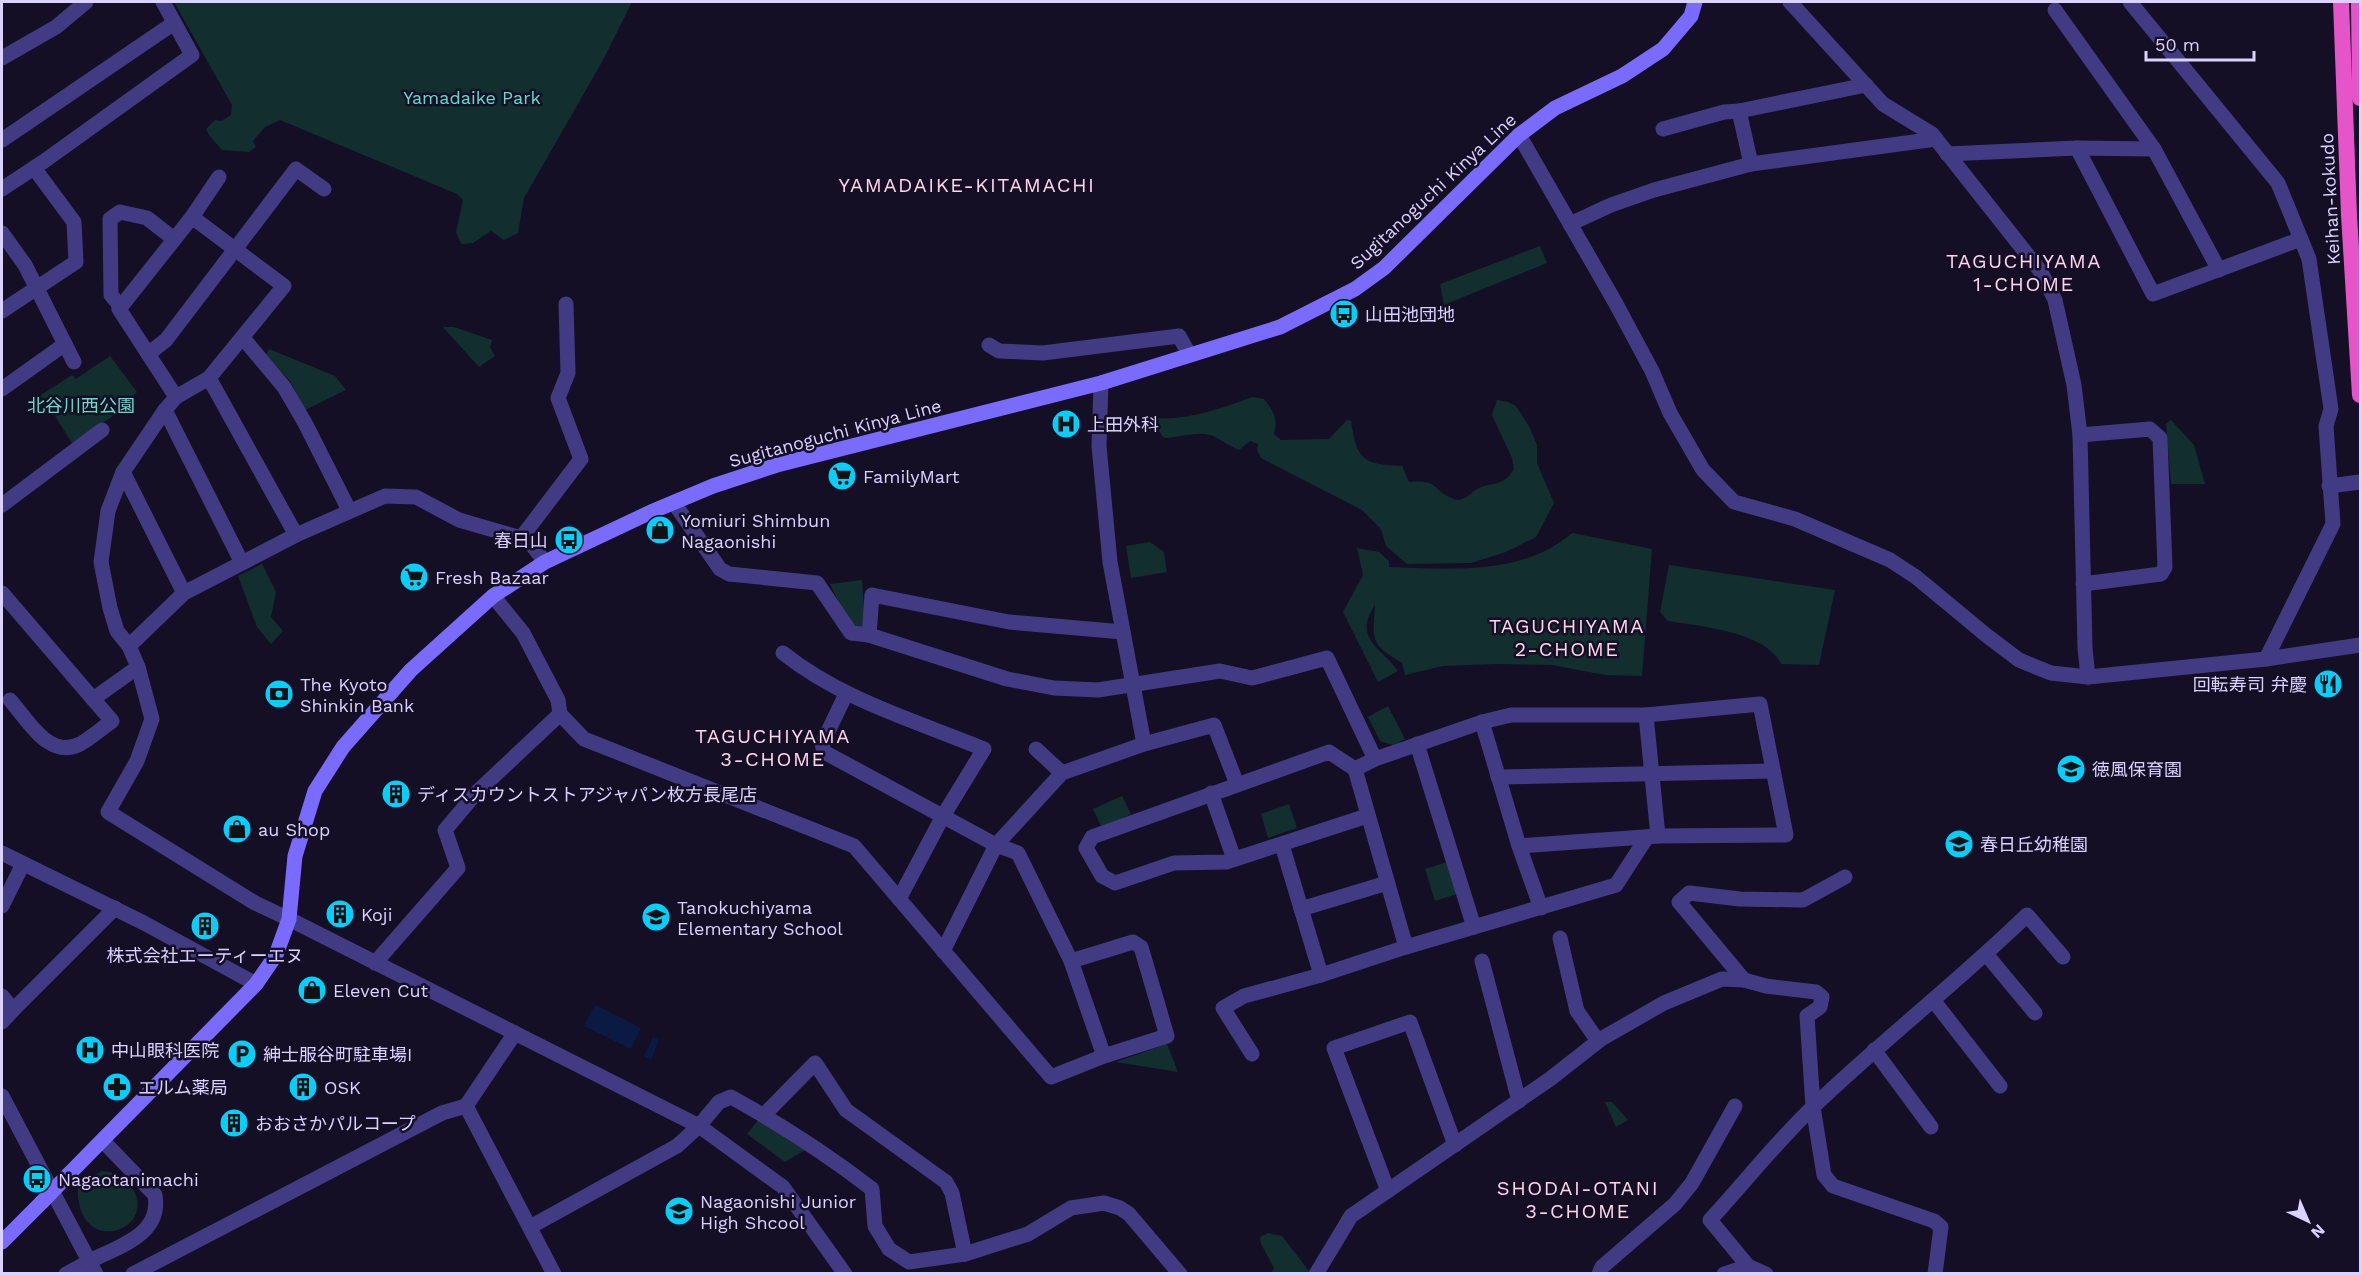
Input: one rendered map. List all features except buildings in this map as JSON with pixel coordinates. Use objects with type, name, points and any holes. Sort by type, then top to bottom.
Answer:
[{"type":"highway","name":"Keihan-kokudo","points":[[2341,2],[2349,215],[2361,395]]},
{"type":"highway","points":[[2359,2],[2361,98]]},
{"type":"main road","name":"Sugitanoguchi Kinya Line","points":[[2,1242],[256,984],[276,955],[289,919],[295,856],[315,791],[344,747],[411,670],[493,596],[545,562],[714,486],[777,465],[1101,383],[1280,327],[1355,289],[1384,268],[1519,135],[1554,108],[1622,76],[1663,49],[1691,16],[1695,2]]},
{"type":"street","points":[[2,58],[56,27],[86,2]]},
{"type":"street","points":[[2,189],[192,55],[163,2]]},
{"type":"street","points":[[1791,2],[1883,104],[1932,134],[2041,272],[2055,300],[2074,385],[2080,435],[2085,648],[2088,677]]},
{"type":"street","points":[[2130,2],[2278,183],[2309,259],[2331,409],[2326,426],[2333,524],[2266,659]]},
{"type":"street","points":[[2055,10],[2154,149],[2218,270]]},
{"type":"street","points":[[2,140],[174,23]]},
{"type":"street","points":[[1662,129],[1724,112],[1739,111],[1866,85]]},
{"type":"street","points":[[1739,111],[1751,164]]},
{"type":"street","points":[[1519,135],[1615,302],[1652,371],[1670,413],[1703,470],[1734,502],[1794,519],[1890,560],[2019,660],[2051,673],[2088,677],[2266,659],[2361,645]]},
{"type":"street","points":[[1570,224],[1654,190],[1751,164],[1936,139]]},
{"type":"street","points":[[2077,148],[2153,294],[2301,239]]},
{"type":"street","points":[[1947,153],[2077,148],[2154,149]]},
{"type":"street","points":[[2,312],[76,262],[74,222],[34,168]]},
{"type":"street","points":[[148,354],[166,340],[296,169],[324,189]]},
{"type":"street","points":[[176,396],[119,309],[192,217],[219,177]]},
{"type":"street","points":[[121,307],[111,295],[110,219],[120,212],[147,218],[174,239]]},
{"type":"street","points":[[192,217],[284,286],[209,378],[176,396],[165,410],[123,472],[108,511],[101,562],[110,608],[117,631],[129,646],[138,667],[152,719],[137,761],[108,812],[255,903],[699,1126],[783,1187],[845,1274]]},
{"type":"street","points":[[2,233],[25,265],[74,362]]},
{"type":"street","points":[[521,538],[581,459],[558,398],[568,373],[566,304]]},
{"type":"street","points":[[989,345],[999,351],[1043,353],[1179,336],[1189,354]]},
{"type":"street","points":[[243,338],[284,387],[349,510]]},
{"type":"street","points":[[2,389],[65,344]]},
{"type":"street","points":[[209,378],[296,535]]},
{"type":"street","points":[[1101,383],[1099,446],[1110,562],[1144,744]]},
{"type":"street","points":[[165,410],[241,561]]},
{"type":"street","points":[[2080,435],[2150,429],[2160,438],[2165,567],[2161,574],[2083,584]]},
{"type":"street","points":[[2,505],[102,430]]},
{"type":"street","points":[[123,472],[184,593]]},
{"type":"street","points":[[2329,486],[2361,482]]},
{"type":"street","points":[[129,646],[184,593],[241,561],[349,510],[385,496],[416,497],[459,520],[521,538],[532,545],[545,562]]},
{"type":"street","points":[[674,503],[720,569],[729,574],[817,583],[851,633],[869,635],[1008,679],[1054,688],[1098,690],[1220,671],[1252,678],[1327,658],[1375,759]]},
{"type":"street","points":[[2,593],[112,721],[79,745],[61,748],[48,743],[10,700]]},
{"type":"street","points":[[869,635],[872,595],[1009,622],[1123,632]]},
{"type":"street","points":[[493,596],[523,633],[558,700],[560,714],[584,739],[854,846],[1051,1077],[1104,1056],[1167,1036],[1141,947],[1133,942],[1071,961]]},
{"type":"street","points":[[783,653],[805,671],[846,694],[984,749],[943,816],[899,899]]},
{"type":"street","points":[[93,699],[138,667]]},
{"type":"street","points":[[846,694],[822,744],[824,752],[996,845],[1018,854],[1071,961],[1104,1056]]},
{"type":"street","points":[[1355,769],[1417,744],[1482,722],[1511,715],[1646,715],[1760,704],[1786,835],[1652,836],[1519,846]]},
{"type":"street","points":[[375,963],[458,868],[446,830],[477,792],[560,714]]},
{"type":"street","points":[[1252,1054],[1223,1008],[1244,996],[1321,975],[1406,947],[1616,885],[1652,836],[1652,775],[1646,715]]},
{"type":"street","points":[[1482,722],[1519,846],[1541,908]]},
{"type":"street","points":[[943,951],[996,845],[1062,772],[1144,744],[1214,725],[1238,784]]},
{"type":"street","points":[[1417,744],[1474,927]]},
{"type":"street","points":[[1036,749],[1062,772]]},
{"type":"street","points":[[1367,816],[1226,862],[1174,863],[1115,883],[1102,876],[1086,848],[1092,837],[1329,752],[1355,769],[1406,947]]},
{"type":"street","points":[[1498,777],[1773,771]]},
{"type":"street","points":[[1211,794],[1234,859]]},
{"type":"street","points":[[1282,845],[1321,975]]},
{"type":"street","points":[[2,853],[115,908],[256,984]]},
{"type":"street","points":[[2,906],[23,864]]},
{"type":"street","points":[[1744,980],[1679,902],[1689,893],[1740,899],[1803,900],[1845,877]]},
{"type":"street","points":[[1301,909],[1387,883]]},
{"type":"street","points":[[2,1022],[115,908]]},
{"type":"street","points":[[1766,1274],[1749,1266],[1710,1220],[1813,1107],[2027,915],[2063,957]]},
{"type":"street","points":[[1560,938],[1577,1011],[1598,1041]]},
{"type":"street","points":[[1986,954],[2036,1013]]},
{"type":"street","points":[[1482,961],[1519,1101]]},
{"type":"street","points":[[1316,1274],[1352,1216],[1519,1101],[1598,1041],[1664,1003],[1722,979],[1744,980],[1766,986],[1816,992],[1822,997],[1820,1007],[1807,1016],[1813,1107],[1824,1175],[1833,1186],[1935,1221],[1941,1227],[1935,1274]]},
{"type":"street","points":[[2,996],[13,1010]]},
{"type":"street","points":[[1932,1000],[2000,1086]]},
{"type":"street","points":[[1388,1191],[1334,1048],[1410,1022],[1455,1145]]},
{"type":"street","points":[[133,1274],[442,1113],[466,1106],[515,1033]]},
{"type":"street","points":[[1874,1050],[1931,1127]]},
{"type":"street","points":[[764,1115],[814,1063],[846,1110],[946,1182],[952,1193],[965,1254]]},
{"type":"street","points":[[2,1096],[93,1267]]},
{"type":"street","points":[[530,1227],[677,1146],[699,1126],[719,1102],[731,1097],[764,1115],[872,1189],[876,1226],[889,1250],[909,1262],[965,1254],[1028,1234],[1071,1208],[1104,1203],[1120,1208],[1129,1214],[1180,1274]]},
{"type":"street","points":[[466,1106],[554,1274]]},
{"type":"street","points":[[1599,1274],[1602,1267],[1681,1197],[1692,1183],[1735,1106]]},
{"type":"street","points":[[66,1274],[93,1267],[149,1227],[155,1217],[157,1207],[155,1195],[103,1141]]},
{"type":"street","points":[[1724,1274],[1749,1266]]},
{"type":"green space","name":"Yamadaike Park","points":[[174,2],[632,2],[602,62],[524,198],[518,233],[504,240],[491,231],[473,243],[461,244],[456,232],[463,200],[457,194],[280,120],[265,127],[253,141],[256,147],[249,152],[222,150],[206,129],[215,120],[221,121],[231,115],[232,105]]},
{"type":"green space","points":[[1540,246],[1547,263],[1444,305],[1440,284]]},
{"type":"green space","points":[[443,327],[454,327],[492,340],[490,347],[495,356],[479,367]]},
{"type":"green space","points":[[269,349],[335,376],[346,390],[305,410],[290,381],[266,355]]},
{"type":"green space","name":"北谷川西公園","points":[[110,356],[137,392],[113,416],[72,443],[52,411],[45,409],[35,399],[72,375],[76,379]]},
{"type":"green space","points":[[1252,397],[1264,399],[1274,415],[1274,434],[1281,440],[1329,439],[1347,420],[1351,421],[1356,445],[1364,458],[1378,464],[1402,466],[1409,482],[1426,482],[1457,500],[1484,486],[1502,482],[1514,469],[1512,458],[1492,415],[1497,400],[1508,402],[1516,406],[1530,428],[1537,445],[1537,463],[1554,503],[1536,537],[1506,552],[1471,563],[1407,564],[1386,546],[1381,529],[1362,510],[1261,458],[1257,450],[1258,444],[1250,441],[1239,450],[1207,434],[1164,438],[1157,428],[1150,429],[1146,425],[1152,418],[1191,416]]},
{"type":"green space","points":[[2171,420],[2194,445],[2205,484],[2171,484],[2166,424]]},
{"type":"green space","points":[[1572,533],[1652,549],[1642,676],[1605,675],[1552,665],[1496,664],[1443,666],[1405,675],[1402,663],[1378,645],[1375,640],[1375,605],[1369,617],[1368,635],[1398,671],[1378,682],[1343,612],[1363,575],[1357,548],[1379,552],[1389,561],[1389,567],[1436,569],[1485,567],[1531,557],[1553,547]]},
{"type":"green space","points":[[1150,542],[1164,552],[1167,572],[1131,578],[1126,546]]},
{"type":"green space","points":[[262,564],[276,592],[271,617],[283,631],[271,644],[257,627],[238,576]]},
{"type":"green space","points":[[1669,565],[1835,590],[1819,665],[1781,664],[1762,644],[1747,638],[1714,628],[1668,621],[1660,612]]},
{"type":"green space","points":[[862,580],[864,608],[862,627],[851,628],[830,584]]},
{"type":"green space","points":[[1388,706],[1405,739],[1393,745],[1380,741],[1368,717]]},
{"type":"green space","points":[[1122,796],[1131,814],[1102,828],[1093,809]]},
{"type":"green space","points":[[1289,804],[1297,828],[1268,838],[1261,814]]},
{"type":"green space","points":[[1447,862],[1457,894],[1435,901],[1425,869]]},
{"type":"green space","points":[[1167,1044],[1178,1072],[1116,1062]]},
{"type":"green space","points":[[1605,1102],[1612,1102],[1628,1120],[1616,1127]]},
{"type":"green space","points":[[759,1119],[805,1150],[785,1162],[747,1134]]},
{"type":"green space","points":[[102,1171],[124,1178],[133,1189],[138,1204],[134,1217],[125,1226],[113,1231],[100,1230],[88,1222],[80,1207],[78,1183]]},
{"type":"green space","points":[[1268,1233],[1282,1236],[1309,1271],[1307,1273],[1271,1273],[1274,1268],[1261,1244],[1260,1237]]},
{"type":"water","points":[[595,1005],[641,1028],[631,1049],[584,1026]]},
{"type":"water","points":[[653,1037],[659,1040],[651,1060],[644,1056]]},
{"type":"place","name":"山田池団地","points":[[1344,314]]},
{"type":"place","name":"上田外科","points":[[1066,424]]},
{"type":"place","name":"FamilyMart","points":[[842,476]]},
{"type":"place","name":"Yomiuri Shimbun Nagaonishi","points":[[660,530]]},
{"type":"place","name":"春日山","points":[[569,540]]},
{"type":"place","name":"Fresh Bazaar","points":[[414,577]]},
{"type":"place","name":"回転寿司 弁慶","points":[[2328,684]]},
{"type":"place","name":"The Kyoto Shinkin Bank","points":[[279,694]]},
{"type":"place","name":"徳風保育園","points":[[2071,769]]},
{"type":"place","name":"ディスカウントストアジャパン枚方長尾店","points":[[396,794]]},
{"type":"place","name":"au Shop","points":[[237,829]]},
{"type":"place","name":"春日丘幼稚園","points":[[1959,844]]},
{"type":"place","name":"Koji","points":[[340,914]]},
{"type":"place","name":"Tanokuchiyama Elementary School","points":[[656,917]]},
{"type":"place","name":"株式会社エーティーエヌ","points":[[205,926]]},
{"type":"place","name":"Eleven Cut","points":[[312,990]]},
{"type":"place","name":"中山眼科医院","points":[[90,1050]]},
{"type":"place","name":"紳士服谷町駐車場I","points":[[242,1054]]},
{"type":"place","name":"エルム薬局","points":[[117,1087]]},
{"type":"place","name":"OSK","points":[[303,1087]]},
{"type":"place","name":"おおさかパルコープ","points":[[234,1123]]},
{"type":"place","name":"Nagaotanimachi","points":[[37,1179]]},
{"type":"place","name":"Nagaonishi Junior High Shcool","points":[[679,1211]]},
{"type":"district","name":"YAMADAIKE-KITAMACHI","points":[[967,185]]},
{"type":"district","name":"TAGUCHIYAMA 1-CHOME","points":[[2024,272]]},
{"type":"district","name":"TAGUCHIYAMA 2-CHOME","points":[[1567,638]]},
{"type":"district","name":"TAGUCHIYAMA 3-CHOME","points":[[773,748]]},
{"type":"district","name":"SHODAI-OTANI 3-CHOME","points":[[1578,1200]]}]
